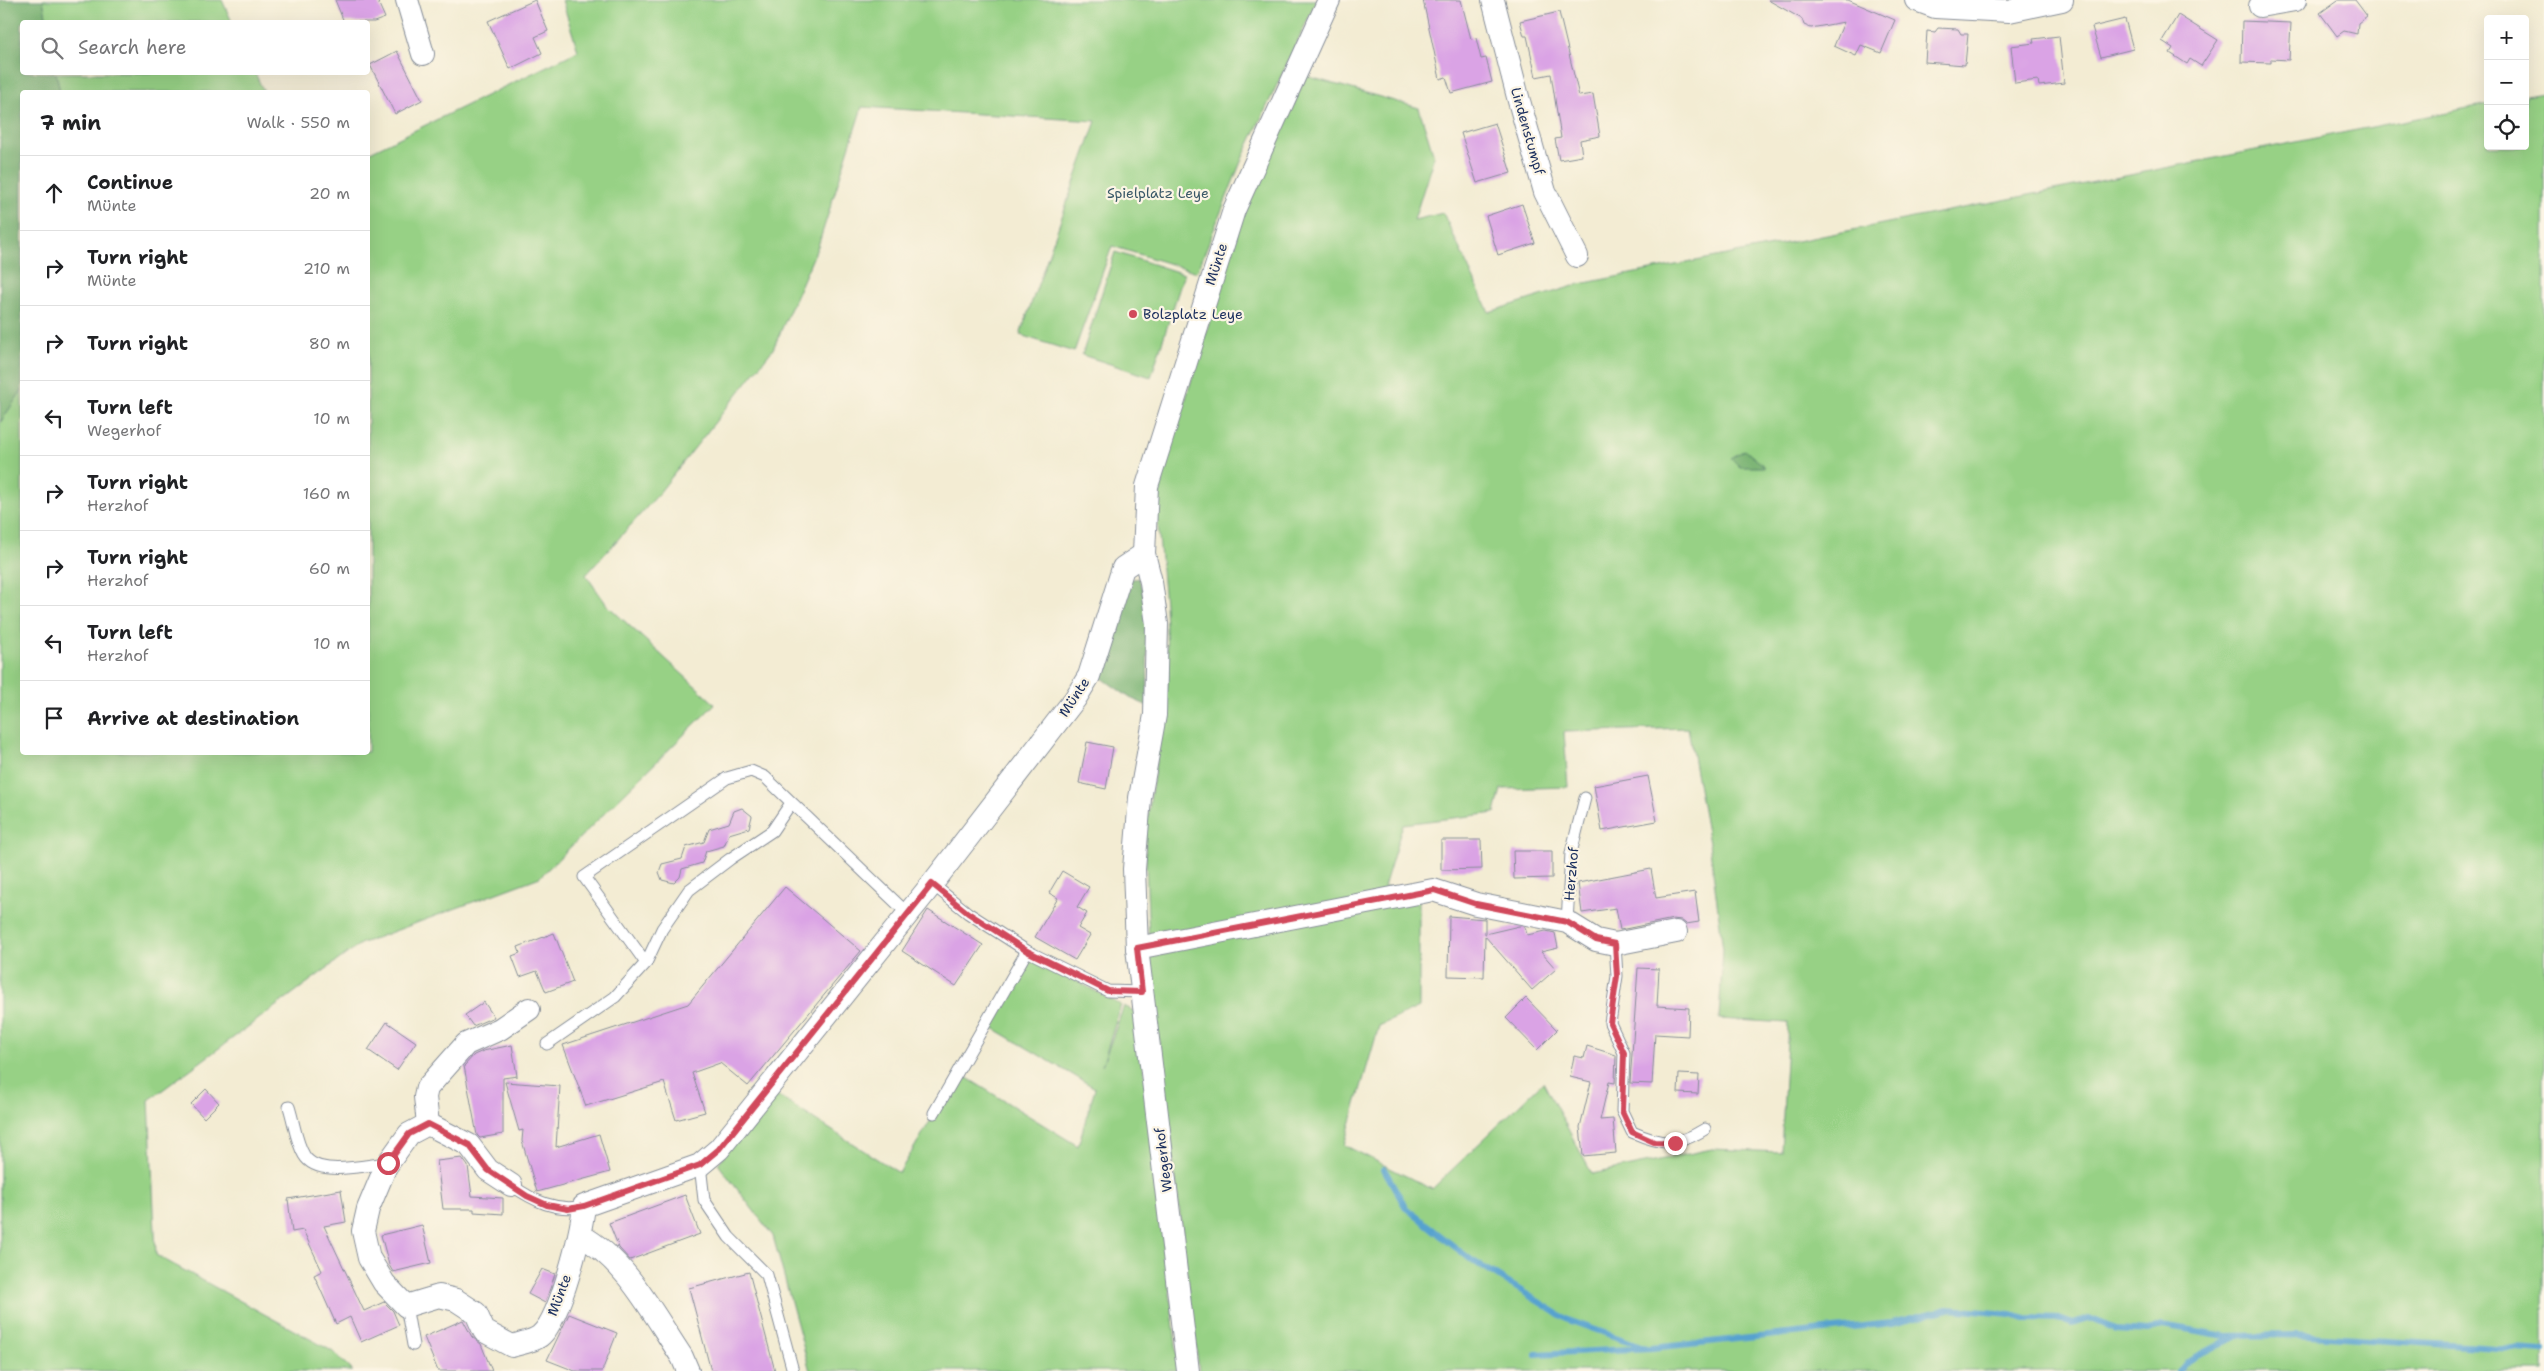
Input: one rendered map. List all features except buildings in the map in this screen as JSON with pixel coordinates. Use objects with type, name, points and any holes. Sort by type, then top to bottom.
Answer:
[{"type":"street","points":[[408,0],[423,54]]},
{"type":"street","name":"Münte","points":[[406,1306],[438,1296],[456,1300],[476,1313],[484,1331],[512,1346],[541,1336],[558,1306],[580,1235],[584,1206],[700,1165],[719,1149],[932,884],[1075,699],[1089,676],[1122,568],[1144,554],[1147,486],[1218,256],[1243,186],[1329,0]]},
{"type":"street","name":"Lindenstumpf","points":[[1493,0],[1519,101],[1546,192],[1577,256]]},
{"type":"street","points":[[1916,0],[1935,7],[2010,11],[2062,0]]},
{"type":"street","points":[[2260,6],[2295,0]]},
{"type":"street","name":"Wegerhof","points":[[1144,554],[1151,582],[1157,624],[1155,715],[1140,798],[1134,869],[1137,948],[1188,1371]]},
{"type":"street","name":"Herzhof","points":[[1137,948],[1434,890],[1476,904],[1567,922],[1596,940],[1615,944],[1676,932]]},
{"type":"street","points":[[406,1306],[384,1283],[369,1258],[363,1231],[368,1209],[388,1163],[409,1134],[428,1124],[425,1097],[427,1088],[466,1044],[500,1029],[529,1009]]},
{"type":"street","name":"Münte","points":[[428,1124],[469,1145],[488,1170],[511,1185]]},
{"type":"street","points":[[580,1235],[598,1245],[626,1275],[682,1357],[688,1371]]},
{"type":"lane","points":[[646,963],[584,877],[727,778],[751,771],[765,777],[907,913]]},
{"type":"lane","name":"Herzhof","points":[[1567,922],[1571,853],[1585,798]]},
{"type":"lane","points":[[547,1044],[615,997],[646,963],[662,929],[689,890],[730,859],[772,831],[791,803]]},
{"type":"lane","points":[[932,884],[968,913],[1027,951],[1108,991],[1142,992]]},
{"type":"lane","points":[[1615,944],[1617,976],[1610,1023],[1624,1053],[1622,1111],[1632,1132],[1654,1142],[1675,1143],[1691,1138],[1705,1129]]},
{"type":"lane","points":[[934,1113],[1027,951]]},
{"type":"lane","points":[[289,1107],[302,1153],[310,1164],[327,1169],[388,1163]]},
{"type":"lane","points":[[700,1165],[704,1200],[729,1237],[767,1275],[793,1371]]},
{"type":"lane","name":"Münte","points":[[511,1185],[547,1205],[568,1209],[584,1206]]},
{"type":"lane","points":[[406,1306],[413,1345]]},
{"type":"green space","points":[[0,0],[43,0],[47,20],[20,20],[20,75],[56,75],[60,90],[20,90],[20,393],[0,423]]},
{"type":"green space","points":[[43,0],[222,0],[231,20],[47,20]]},
{"type":"green space","name":"Spielplatz Leye","points":[[562,0],[1317,0],[1242,159],[1197,272],[1112,246],[1074,352],[1020,335],[1096,121],[862,107],[818,246],[773,349],[655,498],[586,575],[607,605],[715,704],[540,877],[360,944],[149,1100],[156,1255],[332,1351],[353,1371],[0,1371],[0,423],[20,393],[20,755],[370,755],[370,152],[578,51]]},
{"type":"green space","points":[[56,75],[256,75],[263,90],[60,90]]},
{"type":"green space","points":[[1306,76],[1419,108],[1434,156],[1414,220],[1443,213],[1489,312],[1580,284],[2484,105],[2484,150],[2529,150],[2529,95],[2544,93],[2544,1371],[1199,1371],[1150,967],[1145,836],[1168,680],[1165,604],[1157,514],[1164,469],[1246,204]],"holes":[[[1688,728],[1710,849],[1723,949],[1719,1019],[1788,1023],[1781,1152],[1712,1149],[1592,1174],[1543,1082],[1432,1189],[1344,1145],[1379,1026],[1419,1007],[1419,888],[1384,887],[1403,824],[1495,813],[1501,789],[1568,787],[1564,732]]]},
{"type":"green space","name":"Bolzplatz Leye","points":[[1115,252],[1184,274],[1151,377],[1082,355]]},
{"type":"green space","points":[[1745,450],[1765,467],[1740,467],[1731,458]]},
{"type":"green space","points":[[1139,578],[1147,607],[1148,706],[1130,698],[1099,676],[1124,580]]},
{"type":"green space","points":[[1028,955],[1121,1005],[1102,1066],[1124,1006],[1138,1013],[1179,1371],[810,1371],[773,1236],[718,1164],[770,1091],[899,1173],[959,1073],[1078,1146],[1095,1088],[988,1025]]},
{"type":"waterway","points":[[1384,1169],[1406,1208],[1470,1259],[1568,1320],[1644,1347]]},
{"type":"waterway","points":[[1536,1354],[1651,1348],[1892,1323],[1948,1309],[2011,1314],[2026,1318],[2062,1319],[2073,1323],[2089,1318],[2116,1329],[2148,1331],[2162,1325],[2226,1336],[2295,1335],[2544,1351]]},
{"type":"waterway","points":[[2178,1371],[2188,1361],[2235,1337]]},
{"type":"place","name":"Bolzplatz Leye","points":[[1133,314]]},
{"type":"route","points":[[388,1163],[401,1142],[409,1134],[428,1124],[469,1145],[488,1170],[527,1196],[547,1205],[568,1209],[584,1206],[700,1165],[719,1149],[932,884],[968,913],[1027,951],[1108,991],[1142,992],[1137,948],[1434,890],[1476,904],[1567,922],[1596,940],[1615,944],[1617,976],[1610,1023],[1624,1053],[1622,1111],[1632,1132],[1654,1142],[1675,1143]]}]
